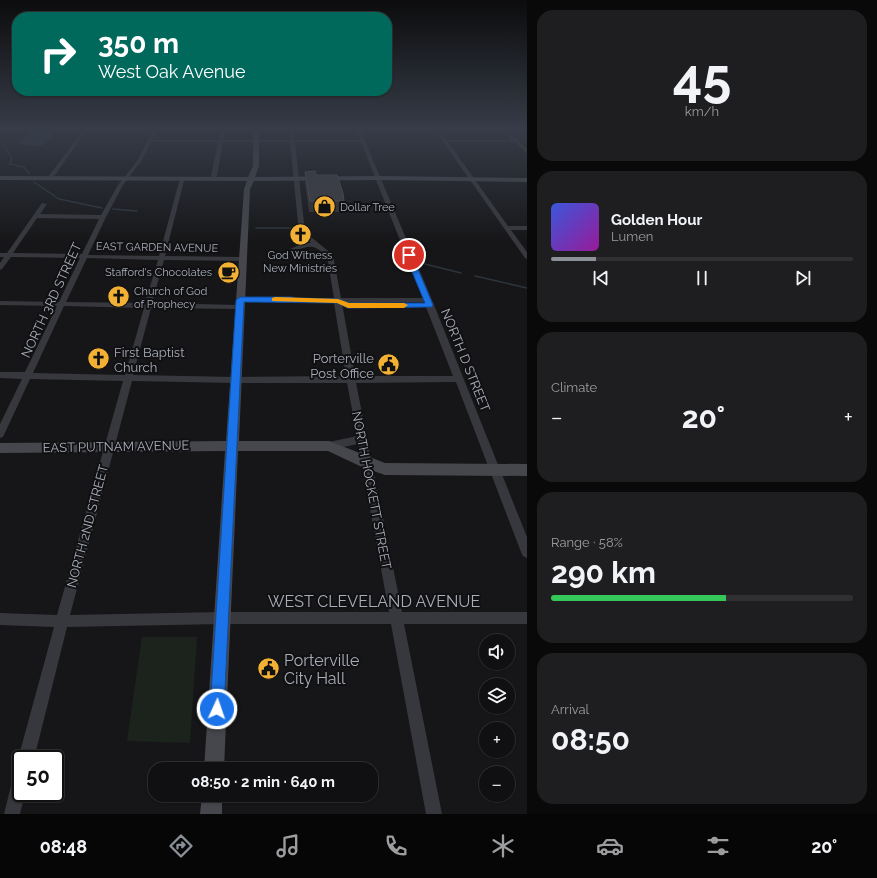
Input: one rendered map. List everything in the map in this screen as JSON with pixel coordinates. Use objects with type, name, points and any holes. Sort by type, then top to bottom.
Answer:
[{"type":"main road","points":[[214,762],[242,259],[247,189],[256,167]]},
{"type":"main road","points":[[183,178],[188,176],[245,176],[252,178]]},
{"type":"main road","points":[[0,178],[387,179],[527,176]]},
{"type":"main road","points":[[471,178],[527,180]]},
{"type":"main road","name":"EAST PUTNAM AVENUE","points":[[0,448],[232,445],[329,446]]},
{"type":"main road","points":[[329,446],[367,463],[385,469],[527,470]]},
{"type":"main road","points":[[211,814],[212,802]]},
{"type":"street","points":[[50,178],[58,167]]},
{"type":"street","name":"NORTH 3RD STREET","points":[[0,434],[116,193],[135,167]]},
{"type":"street","points":[[214,176],[216,167]]},
{"type":"street","name":"NORTH HOCKETT STREET","points":[[295,167],[302,233],[321,246],[330,255],[351,380],[434,814]]},
{"type":"street","name":"NORTH D STREET","points":[[374,167],[496,470],[527,552]]},
{"type":"street","points":[[463,167],[527,258]]},
{"type":"street","name":"NORTH 2ND STREET","points":[[28,750],[109,446],[183,178]]},
{"type":"street","points":[[0,268],[44,204]]},
{"type":"street","points":[[36,216],[104,217]]},
{"type":"street","points":[[507,228],[527,228]]},
{"type":"street","points":[[293,249],[306,244],[321,246]]},
{"type":"street","name":"EAST GARDEN AVENUE","points":[[0,255],[242,259]]},
{"type":"street","points":[[0,303],[148,305],[240,303],[291,299],[295,301],[338,301],[348,306],[428,303]]},
{"type":"street","points":[[0,375],[236,380],[458,379]]},
{"type":"street","points":[[329,446],[362,439]]},
{"type":"street","name":"WEST CLEVELAND AVENUE","points":[[0,619],[62,621],[222,618],[527,618]]},
{"type":"street","points":[[12,814],[15,802]]},
{"type":"shaded area","points":[[142,637],[197,637],[190,743],[127,741]]},
{"type":"building","points":[[315,171],[316,175],[337,175],[344,201],[310,201],[305,172]]},
{"type":"waterway","points":[[24,167],[29,174]]},
{"type":"waterway","points":[[34,182],[59,199],[102,208]]},
{"type":"waterway","points":[[113,209],[137,211]]},
{"type":"waterway","points":[[256,228],[293,228]]},
{"type":"waterway","points":[[425,264],[461,273]]},
{"type":"waterway","points":[[475,276],[527,288]]},
{"type":"slow traffic","points":[[275,299],[291,299],[295,301],[338,301],[348,306],[404,305]]},
{"type":"place","name":"Dollar Tree","points":[[325,207]]},
{"type":"place","name":"God Witness New Ministries","points":[[300,235]]},
{"type":"place","name":"Stafford's Chocolates","points":[[228,272]]},
{"type":"place","name":"Church of God of Prophecy","points":[[118,297]]},
{"type":"place","name":"First Baptist Church","points":[[99,359]]},
{"type":"place","name":"Porterville Post Office","points":[[389,365]]},
{"type":"place","name":"Porterville City Hall","points":[[269,669]]},
{"type":"route","points":[[217,709],[240,300],[291,299],[295,301],[338,301],[348,306],[429,305],[409,255]]}]
